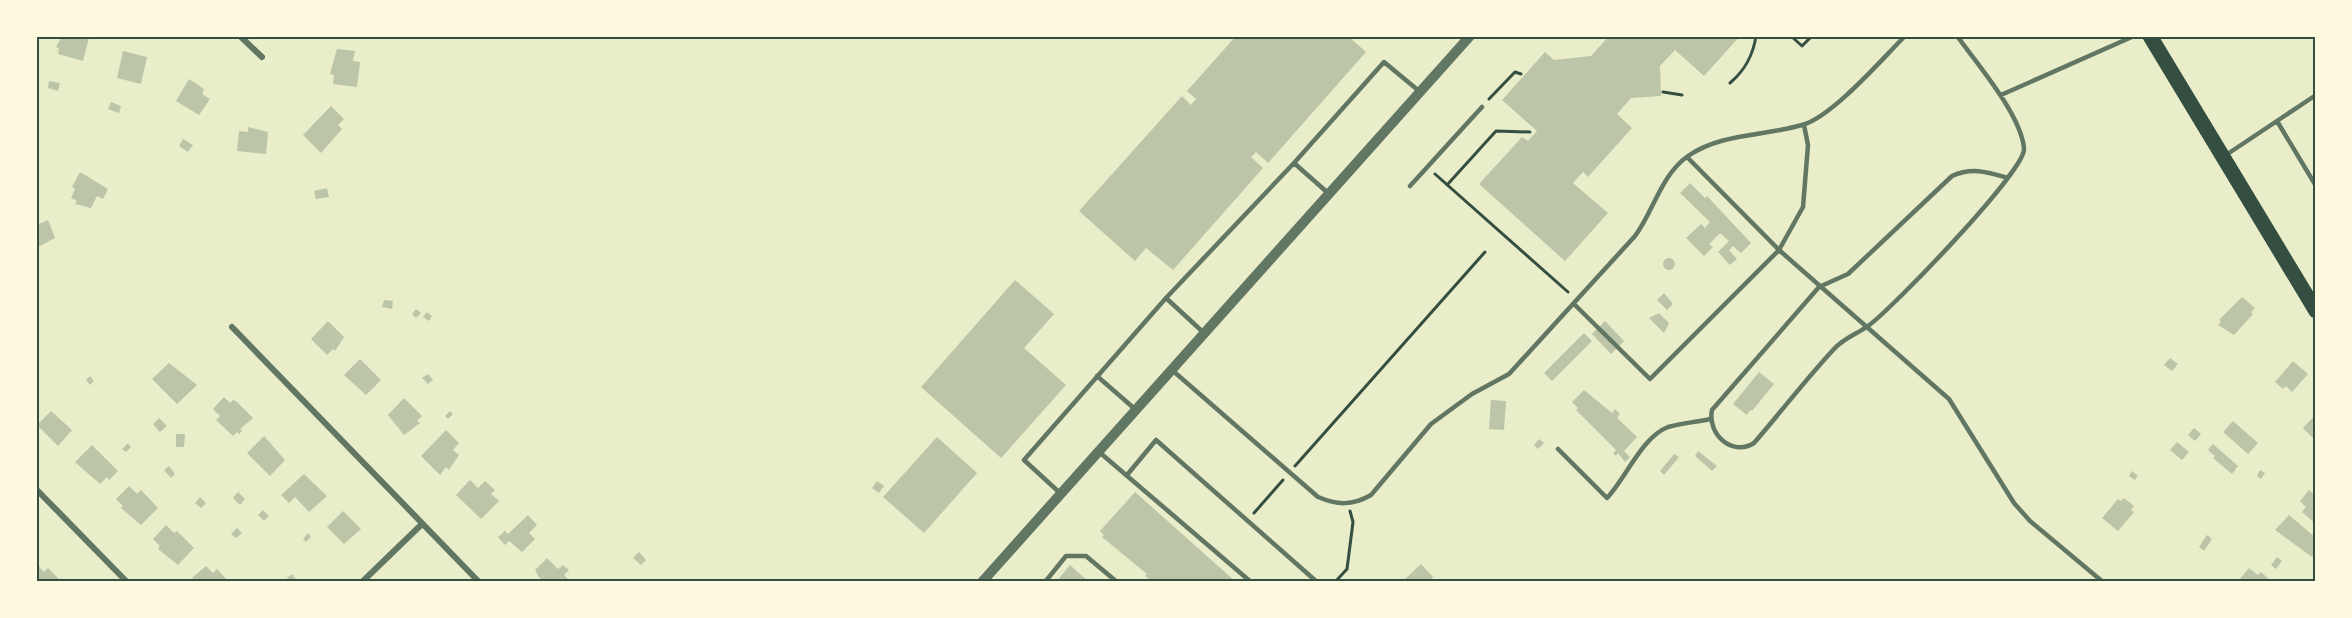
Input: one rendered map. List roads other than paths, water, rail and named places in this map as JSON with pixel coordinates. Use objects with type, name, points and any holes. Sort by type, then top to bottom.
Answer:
[{"type":"main road","points":[[2150,36],[2316,311]]},
{"type":"street","points":[[240,36],[262,57]]},
{"type":"street","points":[[983,582],[1470,36]]},
{"type":"street","points":[[232,327],[479,582]]},
{"type":"street","points":[[36,489],[127,582]]},
{"type":"street","points":[[362,582],[422,524]]},
{"type":"lane","points":[[1172,370],[1318,496],[1334,503],[1359,502],[1371,495],[1431,424],[1472,394],[1509,374],[1635,236],[1648,218],[1665,181],[1687,157],[1702,148],[1747,135],[1804,125],[1842,99],[1905,36]]},
{"type":"lane","points":[[1957,36],[2001,95],[2025,150],[2020,162],[2008,178],[1980,212],[1893,304],[1868,326],[1835,348],[1754,443],[1745,448],[1735,447],[1723,440],[1713,429],[1710,419],[1712,410],[1819,287],[1848,274],[1952,176],[1965,170],[1974,170],[2008,178]]},
{"type":"lane","points":[[2001,95],[2134,36]]},
{"type":"lane","points":[[1060,494],[1024,460],[1166,298],[1294,163],[1384,62],[1419,91]]},
{"type":"lane","points":[[2224,156],[2316,94]]},
{"type":"lane","points":[[1410,186],[1482,107]]},
{"type":"lane","points":[[2277,121],[2316,186]]},
{"type":"lane","points":[[1574,304],[1650,379],[1779,250],[1803,207],[1808,145],[1804,125]]},
{"type":"lane","points":[[1687,157],[1819,287],[1868,326],[1949,399],[2014,503],[2030,521],[2103,582]]},
{"type":"lane","points":[[1294,163],[1328,193]]},
{"type":"lane","points":[[1166,298],[1204,333]]},
{"type":"lane","points":[[1097,376],[1136,410]]},
{"type":"lane","points":[[1558,449],[1607,498],[1621,483],[1636,457],[1655,436],[1666,428],[1710,419]]},
{"type":"lane","points":[[1127,475],[1156,440],[1317,582]]},
{"type":"lane","points":[[1098,451],[1251,582]]},
{"type":"lane","points":[[1045,582],[1066,556],[1086,556],[1117,582]]}]
